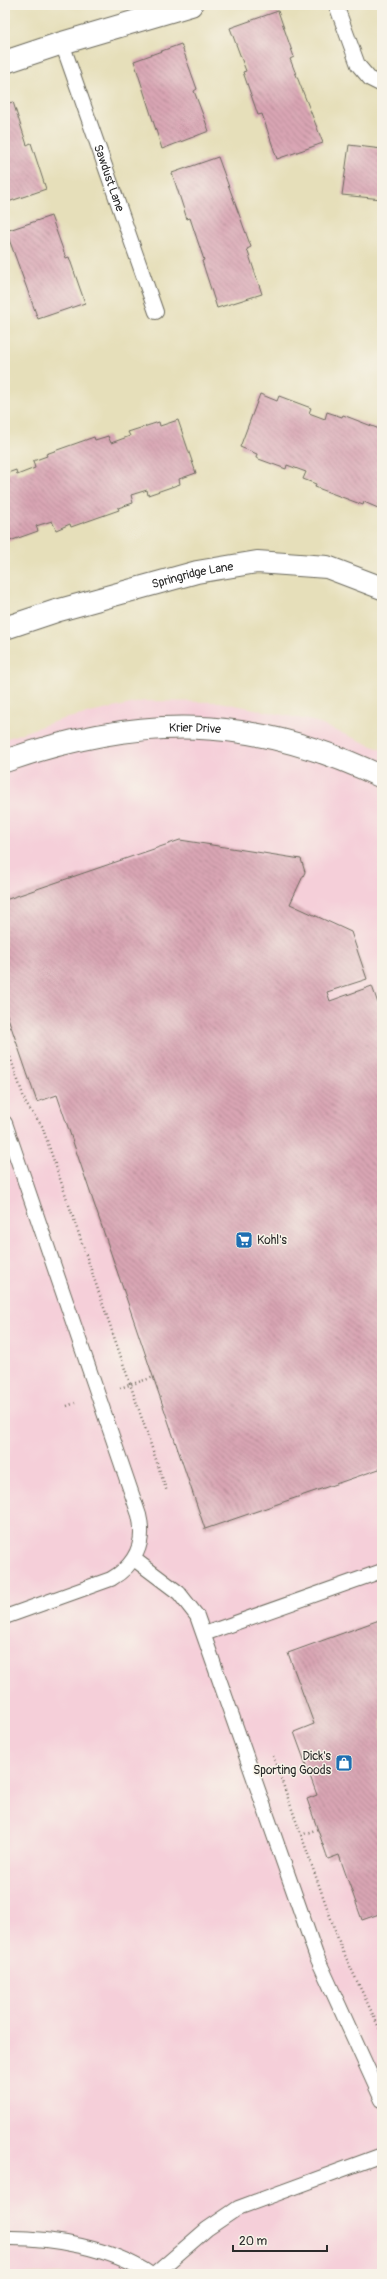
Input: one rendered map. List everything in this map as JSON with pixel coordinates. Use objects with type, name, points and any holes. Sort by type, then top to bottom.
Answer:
[{"type":"street","points":[[5,62],[62,43],[191,5]]},
{"type":"street","name":"Springridge Lane","points":[[5,628],[56,611],[197,572],[257,562],[327,567],[382,588]]},
{"type":"street","name":"Krier Drive","points":[[5,761],[55,745],[109,732],[167,727],[215,728],[245,732],[298,744],[331,754],[382,777]]},
{"type":"lane","points":[[336,5],[358,65],[370,79],[382,85]]},
{"type":"lane","name":"Sawdust Lane","points":[[62,43],[156,312]]},
{"type":"lane","points":[[5,1123],[139,1515],[142,1534],[141,1544],[134,1559],[121,1573],[101,1584],[5,1617]]},
{"type":"lane","points":[[134,1559],[173,1587],[184,1598],[197,1616],[316,1955],[382,2100]]},
{"type":"lane","points":[[204,1634],[382,1571]]},
{"type":"lane","points":[[155,2274],[207,2229],[238,2208],[382,2155]]},
{"type":"lane","points":[[5,2238],[53,2241],[100,2252],[132,2263],[150,2274]]},
{"type":"path","points":[[5,1029],[11,1027]]},
{"type":"path","points":[[5,1042],[26,1104],[42,1126],[167,1492]]},
{"type":"path","points":[[273,1754],[341,1946],[382,2034]]},
{"type":"shaded area","points":[[144,701],[220,702],[313,721],[382,750],[382,2274],[5,2274],[5,739],[59,720]]},
{"type":"building","points":[[278,11],[294,57],[290,59],[323,143],[277,159],[262,114],[258,115],[243,72],[246,71],[230,28]]},
{"type":"building","points":[[181,44],[197,89],[194,91],[209,131],[162,149],[134,61]]},
{"type":"building","points":[[13,102],[27,145],[31,143],[46,189],[5,203],[5,104]]},
{"type":"building","points":[[349,145],[382,149],[382,199],[342,195]]},
{"type":"building","points":[[218,157],[251,247],[247,249],[262,294],[217,308],[202,261],[204,260],[190,218],[187,219],[172,173]]},
{"type":"building","points":[[51,216],[66,258],[69,257],[85,303],[38,319],[6,231]]},
{"type":"building","points":[[260,394],[277,401],[279,396],[311,408],[309,413],[325,419],[327,412],[342,417],[343,415],[382,430],[382,501],[380,501],[378,508],[364,502],[363,505],[315,487],[316,484],[303,479],[306,472],[287,465],[286,469],[256,458],[257,454],[240,447]]},
{"type":"building","points":[[178,420],[196,473],[179,479],[180,484],[148,495],[147,490],[131,495],[133,503],[118,508],[119,510],[71,527],[70,524],[56,530],[52,521],[36,526],[38,531],[7,542],[5,538],[5,474],[16,470],[17,475],[35,468],[33,461],[47,456],[46,454],[94,437],[95,440],[108,436],[111,443],[130,436],[128,432],[159,422],[160,426]]},
{"type":"building","name":"Kohl's","points":[[180,840],[301,859],[305,872],[290,904],[351,932],[367,979],[327,992],[330,1001],[372,986],[382,1015],[382,1468],[205,1529],[57,1095],[37,1102],[5,1009],[5,900]]},
{"type":"building","name":"Dick's Sporting Goods","points":[[382,1619],[382,1913],[362,1920],[339,1855],[328,1859],[307,1799],[317,1795],[294,1732],[314,1724],[288,1653]]},
{"type":"place","name":"Kohl's","points":[[244,1240]]},
{"type":"place","name":"Dick's Sporting Goods","points":[[344,1763]]}]
